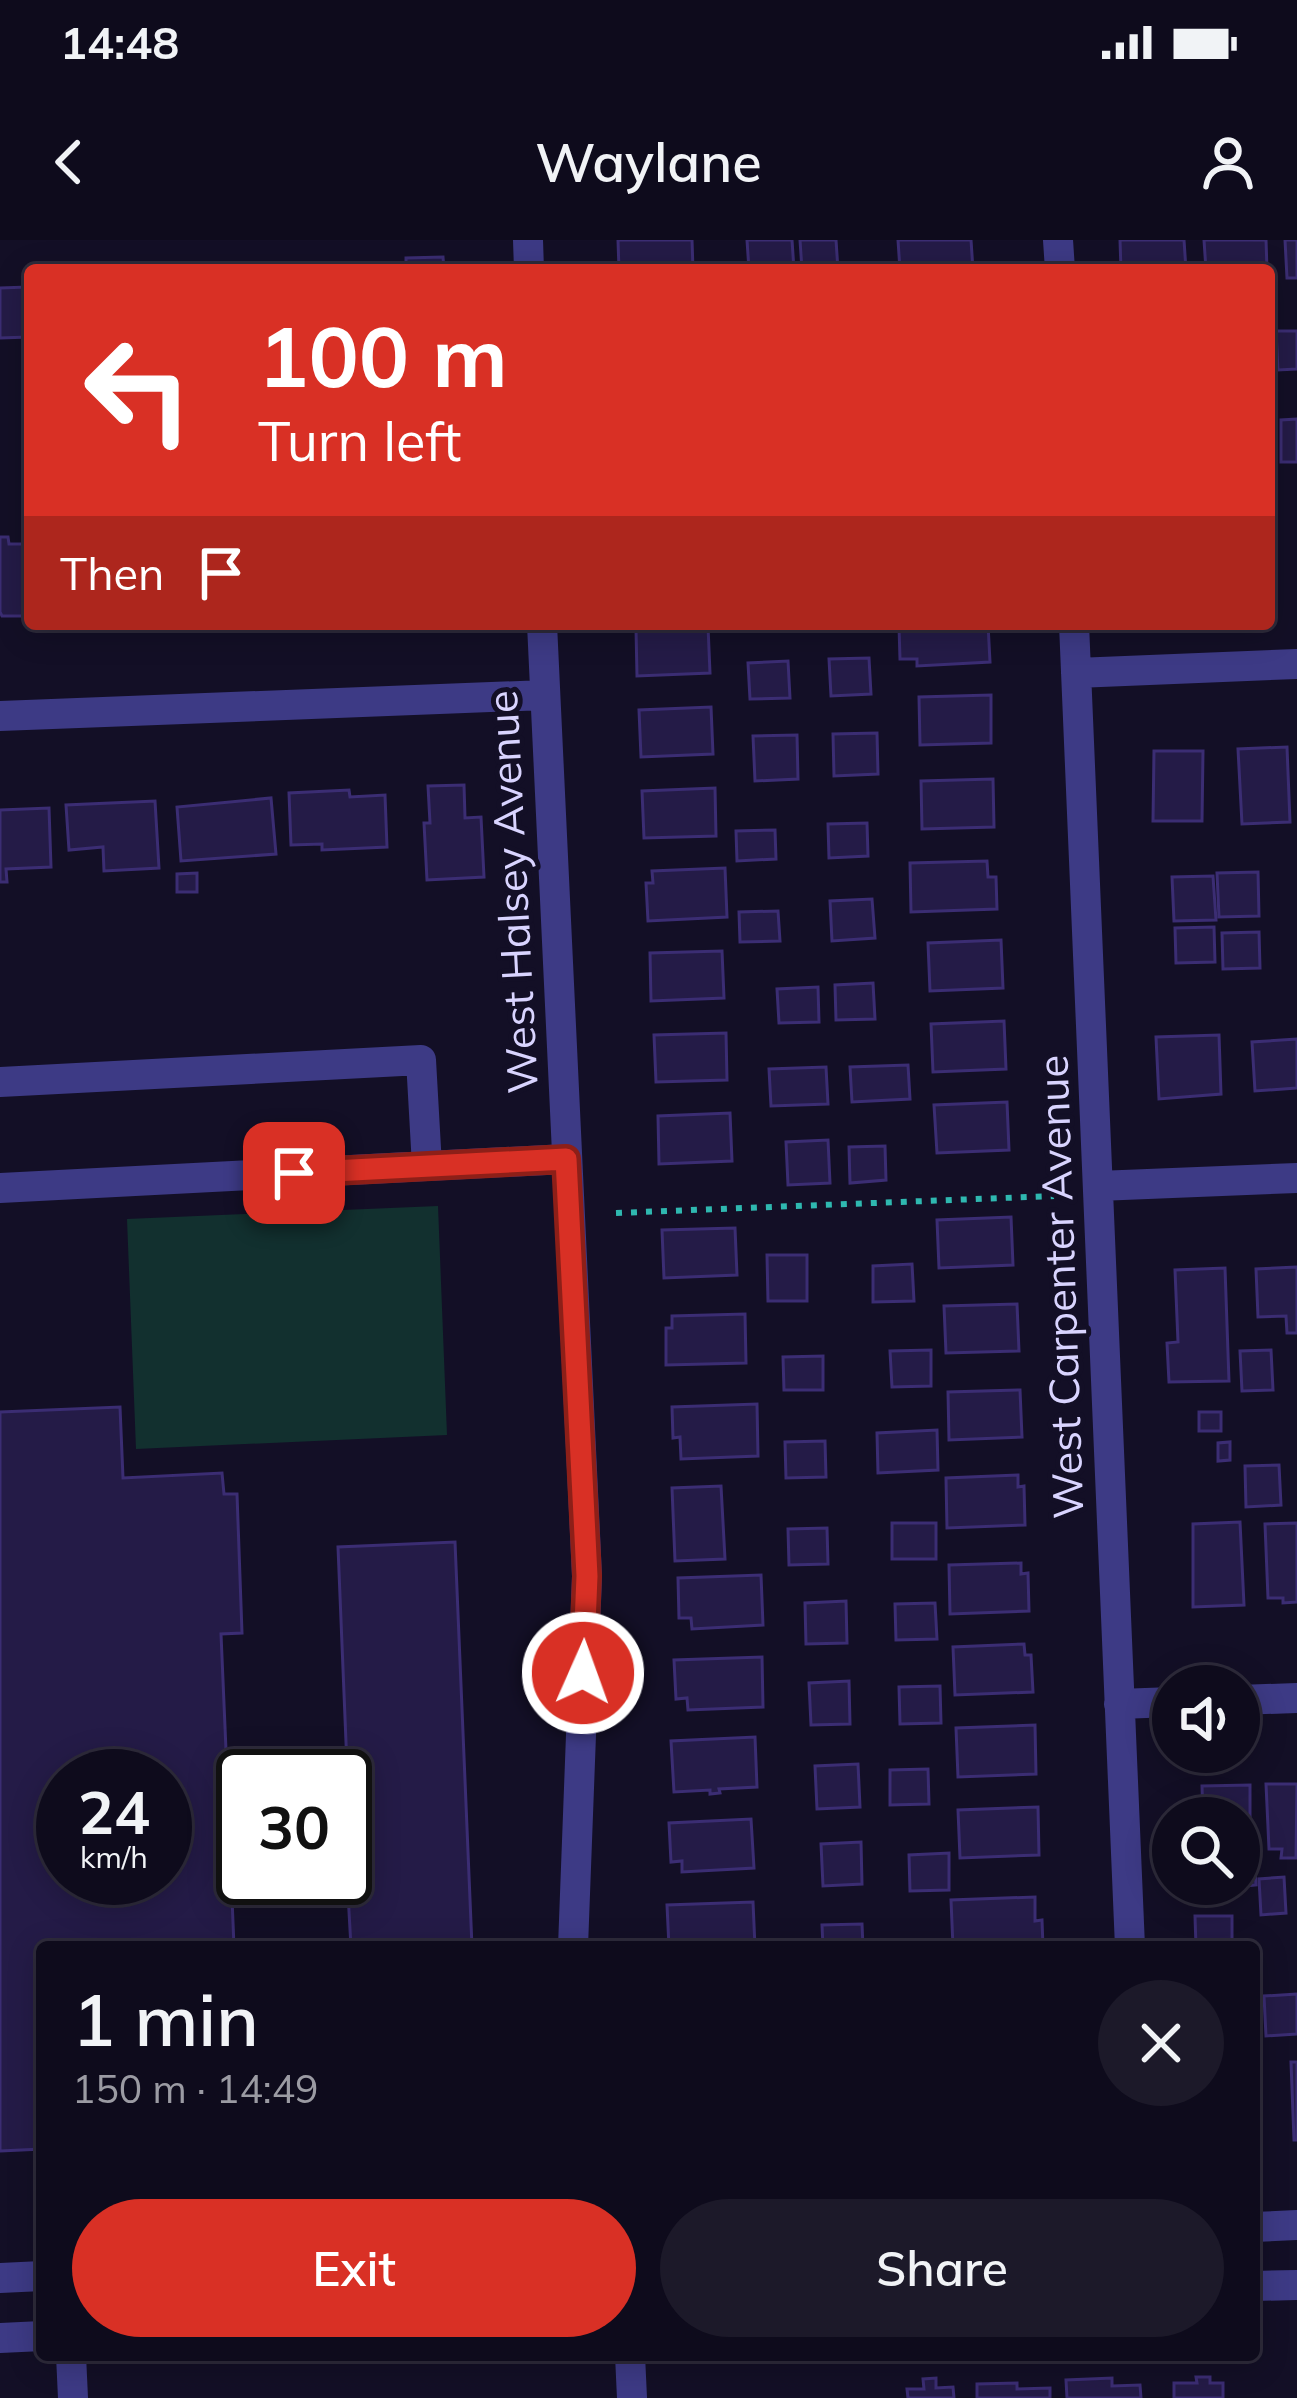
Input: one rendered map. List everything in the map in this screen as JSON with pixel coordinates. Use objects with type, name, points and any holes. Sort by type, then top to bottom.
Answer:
[{"type":"street","name":"West Halsey Avenue","points":[[542,630],[587,1576],[573,1941]]},
{"type":"street","name":"West Carpenter Avenue","points":[[1074,630],[1130,1941]]},
{"type":"street","points":[[1076,674],[1297,664]]},
{"type":"street","points":[[0,716],[545,695]]},
{"type":"street","points":[[0,1082],[421,1060],[427,1166]]},
{"type":"street","points":[[0,1188],[566,1159]]},
{"type":"street","points":[[1098,1186],[1297,1178]]},
{"type":"street","points":[[1260,1699],[1297,1697]]},
{"type":"street","points":[[1119,1704],[1152,1703]]},
{"type":"street","points":[[1260,2227],[1297,2225]]},
{"type":"street","points":[[0,2278],[36,2276]]},
{"type":"street","points":[[1260,2286],[1297,2285]]},
{"type":"street","points":[[0,2338],[36,2336]]},
{"type":"street","points":[[71,2361],[73,2398]]},
{"type":"street","points":[[630,2361],[632,2398]]},
{"type":"path","points":[[616,1213],[1054,1196]]},
{"type":"green space","points":[[438,1206],[447,1435],[136,1449],[127,1219]]},
{"type":"building","points":[[618,240],[692,240],[693,264],[619,264]]},
{"type":"building","points":[[747,240],[792,240],[794,264],[749,264]]},
{"type":"building","points":[[800,240],[836,240],[838,264],[802,264]]},
{"type":"building","points":[[898,240],[971,240],[973,264],[900,264]]},
{"type":"building","points":[[1120,240],[1184,240],[1186,264],[1121,264]]},
{"type":"building","points":[[1204,240],[1266,240],[1267,264],[1206,264]]},
{"type":"building","points":[[1285,240],[1297,240],[1297,278],[1287,278]]},
{"type":"building","points":[[443,257],[444,264],[406,264],[406,258]]},
{"type":"building","points":[[24,287],[24,337],[0,338],[0,288]]},
{"type":"building","points":[[1276,331],[1297,331],[1297,369],[1278,370]]},
{"type":"building","points":[[1297,419],[1297,462],[1281,462],[1281,420]]},
{"type":"building","points":[[0,537],[8,537],[9,544],[24,544],[24,616],[2,616]]},
{"type":"building","points":[[636,630],[708,630],[710,673],[637,676]]},
{"type":"building","points":[[899,630],[988,630],[990,662],[917,666],[917,659],[900,659]]},
{"type":"building","points":[[869,658],[871,694],[831,696],[829,659]]},
{"type":"building","points":[[788,661],[790,698],[750,699],[748,663]]},
{"type":"building","points":[[991,695],[991,743],[920,745],[919,697]]},
{"type":"building","points":[[711,707],[713,754],[641,757],[639,710]]},
{"type":"building","points":[[877,733],[878,774],[834,776],[833,734]]},
{"type":"building","points":[[797,735],[798,779],[755,781],[753,736]]},
{"type":"building","points":[[1287,747],[1290,822],[1242,824],[1238,749]]},
{"type":"building","points":[[1154,751],[1203,751],[1202,821],[1153,821]]},
{"type":"building","points":[[993,779],[994,827],[922,829],[921,781]]},
{"type":"building","points":[[464,785],[465,818],[481,817],[484,877],[427,880],[424,823],[430,823],[428,786]]},
{"type":"building","points":[[715,788],[716,836],[644,838],[642,791]]},
{"type":"building","points":[[349,790],[350,797],[385,795],[387,847],[322,850],[322,844],[291,845],[289,793]]},
{"type":"building","points":[[271,798],[276,854],[181,861],[177,807]]},
{"type":"building","points":[[155,801],[159,868],[104,871],[103,847],[69,850],[66,805]]},
{"type":"building","points":[[49,808],[51,867],[6,869],[7,882],[0,882],[0,810]]},
{"type":"building","points":[[867,823],[868,856],[829,858],[828,824]]},
{"type":"building","points":[[775,830],[776,859],[737,861],[736,831]]},
{"type":"building","points":[[987,861],[988,877],[996,877],[997,909],[911,912],[910,863]]},
{"type":"building","points":[[725,868],[727,917],[648,921],[646,883],[653,883],[652,871]]},
{"type":"building","points":[[1258,872],[1259,916],[1219,917],[1217,873]]},
{"type":"building","points":[[197,873],[197,892],[177,892],[177,874]]},
{"type":"building","points":[[1213,876],[1216,920],[1174,921],[1172,877]]},
{"type":"building","points":[[872,899],[875,938],[832,941],[830,901]]},
{"type":"building","points":[[778,911],[780,941],[740,942],[739,912]]},
{"type":"building","points":[[1214,927],[1215,962],[1176,963],[1175,928]]},
{"type":"building","points":[[1259,932],[1260,968],[1223,969],[1222,933]]},
{"type":"building","points":[[1001,940],[1003,988],[930,991],[928,943]]},
{"type":"building","points":[[722,951],[724,998],[651,1001],[650,953]]},
{"type":"building","points":[[873,983],[875,1019],[836,1020],[835,985]]},
{"type":"building","points":[[818,987],[819,1022],[779,1023],[777,989]]},
{"type":"building","points":[[1004,1021],[1006,1069],[933,1072],[931,1024]]},
{"type":"building","points":[[726,1033],[727,1080],[656,1082],[654,1035]]},
{"type":"building","points":[[1219,1035],[1221,1094],[1159,1099],[1156,1037]]},
{"type":"building","points":[[1297,1039],[1297,1088],[1255,1091],[1252,1042]]},
{"type":"building","points":[[908,1065],[910,1099],[852,1102],[850,1067]]},
{"type":"building","points":[[826,1067],[828,1104],[771,1106],[769,1069]]},
{"type":"building","points":[[1007,1102],[1009,1150],[937,1153],[934,1105]]},
{"type":"building","points":[[730,1113],[732,1161],[659,1164],[658,1116]]},
{"type":"building","points":[[828,1140],[830,1183],[788,1185],[786,1142]]},
{"type":"building","points":[[885,1146],[886,1180],[850,1183],[849,1147]]},
{"type":"building","points":[[1011,1217],[1013,1265],[939,1268],[937,1220]]},
{"type":"building","points":[[735,1228],[737,1275],[664,1278],[662,1230]]},
{"type":"building","points":[[767,1255],[807,1255],[807,1301],[768,1301]]},
{"type":"building","points":[[912,1264],[914,1301],[873,1302],[873,1266]]},
{"type":"building","points":[[1297,1267],[1297,1333],[1287,1333],[1286,1316],[1258,1317],[1256,1269]]},
{"type":"building","points":[[1225,1268],[1229,1381],[1169,1382],[1167,1343],[1178,1342],[1175,1270]]},
{"type":"building","points":[[1017,1304],[1019,1351],[946,1353],[944,1306]]},
{"type":"building","points":[[745,1314],[746,1363],[666,1365],[666,1328],[672,1328],[672,1316]]},
{"type":"building","points":[[931,1350],[931,1386],[892,1387],[890,1351]]},
{"type":"building","points":[[1271,1350],[1273,1390],[1242,1391],[1240,1351]]},
{"type":"building","points":[[823,1356],[823,1390],[784,1390],[783,1357]]},
{"type":"building","points":[[1020,1390],[1022,1437],[949,1440],[948,1392]]},
{"type":"building","points":[[757,1404],[758,1456],[681,1459],[680,1437],[673,1438],[672,1407]]},
{"type":"building","points":[[120,1407],[123,1478],[222,1473],[224,1494],[237,1494],[242,1633],[221,1634],[226,1749],[216,1749],[216,1905],[232,1905],[234,1941],[36,1941],[36,2149],[0,2151],[0,1412]]},
{"type":"building","points":[[1199,1412],[1221,1412],[1221,1431],[1199,1431]]},
{"type":"building","points":[[937,1430],[938,1470],[878,1473],[877,1433]]},
{"type":"building","points":[[825,1441],[826,1477],[786,1478],[785,1442]]},
{"type":"building","points":[[1230,1442],[1230,1460],[1218,1461],[1218,1443]]},
{"type":"building","points":[[1279,1465],[1281,1505],[1246,1507],[1245,1466]]},
{"type":"building","points":[[1018,1475],[1018,1487],[1024,1486],[1025,1525],[947,1528],[946,1478]]},
{"type":"building","points":[[721,1486],[725,1559],[675,1561],[672,1488]]},
{"type":"building","points":[[1240,1522],[1244,1605],[1193,1607],[1193,1524]]},
{"type":"building","points":[[892,1523],[936,1523],[936,1559],[892,1559]]},
{"type":"building","points":[[1297,1523],[1297,1602],[1283,1603],[1283,1598],[1268,1598],[1265,1524]]},
{"type":"building","points":[[827,1528],[828,1564],[789,1565],[788,1529]]},
{"type":"building","points":[[455,1542],[472,1941],[351,1941],[349,1905],[372,1905],[372,1749],[346,1749],[338,1547]]},
{"type":"building","points":[[1021,1563],[1021,1574],[1028,1573],[1029,1611],[950,1614],[949,1565]]},
{"type":"building","points":[[761,1575],[763,1625],[692,1629],[691,1618],[679,1618],[678,1578]]},
{"type":"building","points":[[846,1601],[847,1643],[806,1644],[805,1603]]},
{"type":"building","points":[[935,1603],[937,1639],[896,1640],[895,1604]]},
{"type":"building","points":[[1024,1644],[1025,1655],[1031,1655],[1033,1692],[955,1695],[953,1647]]},
{"type":"building","points":[[762,1657],[763,1707],[688,1710],[687,1698],[676,1699],[674,1660]]},
{"type":"building","points":[[849,1681],[850,1724],[811,1725],[809,1683]]},
{"type":"building","points":[[940,1686],[941,1723],[900,1724],[899,1687]]},
{"type":"building","points":[[1035,1725],[1036,1774],[958,1777],[956,1728]]},
{"type":"building","points":[[755,1737],[757,1787],[719,1789],[720,1793],[710,1794],[710,1790],[674,1792],[671,1741]]},
{"type":"building","points":[[858,1764],[860,1807],[817,1809],[815,1766]]},
{"type":"building","points":[[928,1769],[929,1804],[890,1805],[890,1770]]},
{"type":"building","points":[[1266,1784],[1297,1784],[1296,1858],[1281,1858],[1282,1849],[1269,1849]]},
{"type":"building","points":[[1250,1785],[1250,1797],[1202,1797],[1202,1786]]},
{"type":"building","points":[[1038,1807],[1039,1855],[960,1858],[958,1810]]},
{"type":"building","points":[[751,1819],[754,1868],[682,1872],[682,1861],[671,1862],[669,1823]]},
{"type":"building","points":[[861,1842],[862,1884],[823,1886],[821,1844]]},
{"type":"building","points":[[949,1853],[949,1890],[910,1891],[909,1855]]},
{"type":"building","points":[[1284,1877],[1286,1913],[1261,1915],[1260,1879]]},
{"type":"building","points":[[1035,1897],[1035,1921],[1042,1920],[1043,1941],[953,1941],[951,1900]]},
{"type":"building","points":[[753,1902],[755,1941],[669,1941],[667,1905]]},
{"type":"building","points":[[1195,1916],[1232,1916],[1232,1941],[1196,1941]]},
{"type":"building","points":[[862,1924],[863,1941],[823,1941],[822,1925]]},
{"type":"building","points":[[1297,1994],[1297,2034],[1266,2036],[1264,1996]]},
{"type":"building","points":[[1291,2062],[1297,2062],[1297,2140],[1294,2140]]},
{"type":"building","points":[[1196,2377],[1223,2383],[1223,2398],[1174,2398],[1174,2383],[1197,2383]]},
{"type":"building","points":[[936,2378],[936,2388],[953,2387],[954,2398],[908,2398],[907,2389],[924,2389],[923,2379]]},
{"type":"building","points":[[1112,2378],[1112,2386],[1140,2385],[1141,2398],[1067,2398],[1066,2380]]},
{"type":"building","points":[[1017,2383],[1017,2389],[1050,2388],[1050,2398],[977,2398],[977,2384]]},
{"type":"route","points":[[294,1173],[566,1159],[587,1576],[583,1673]]}]
